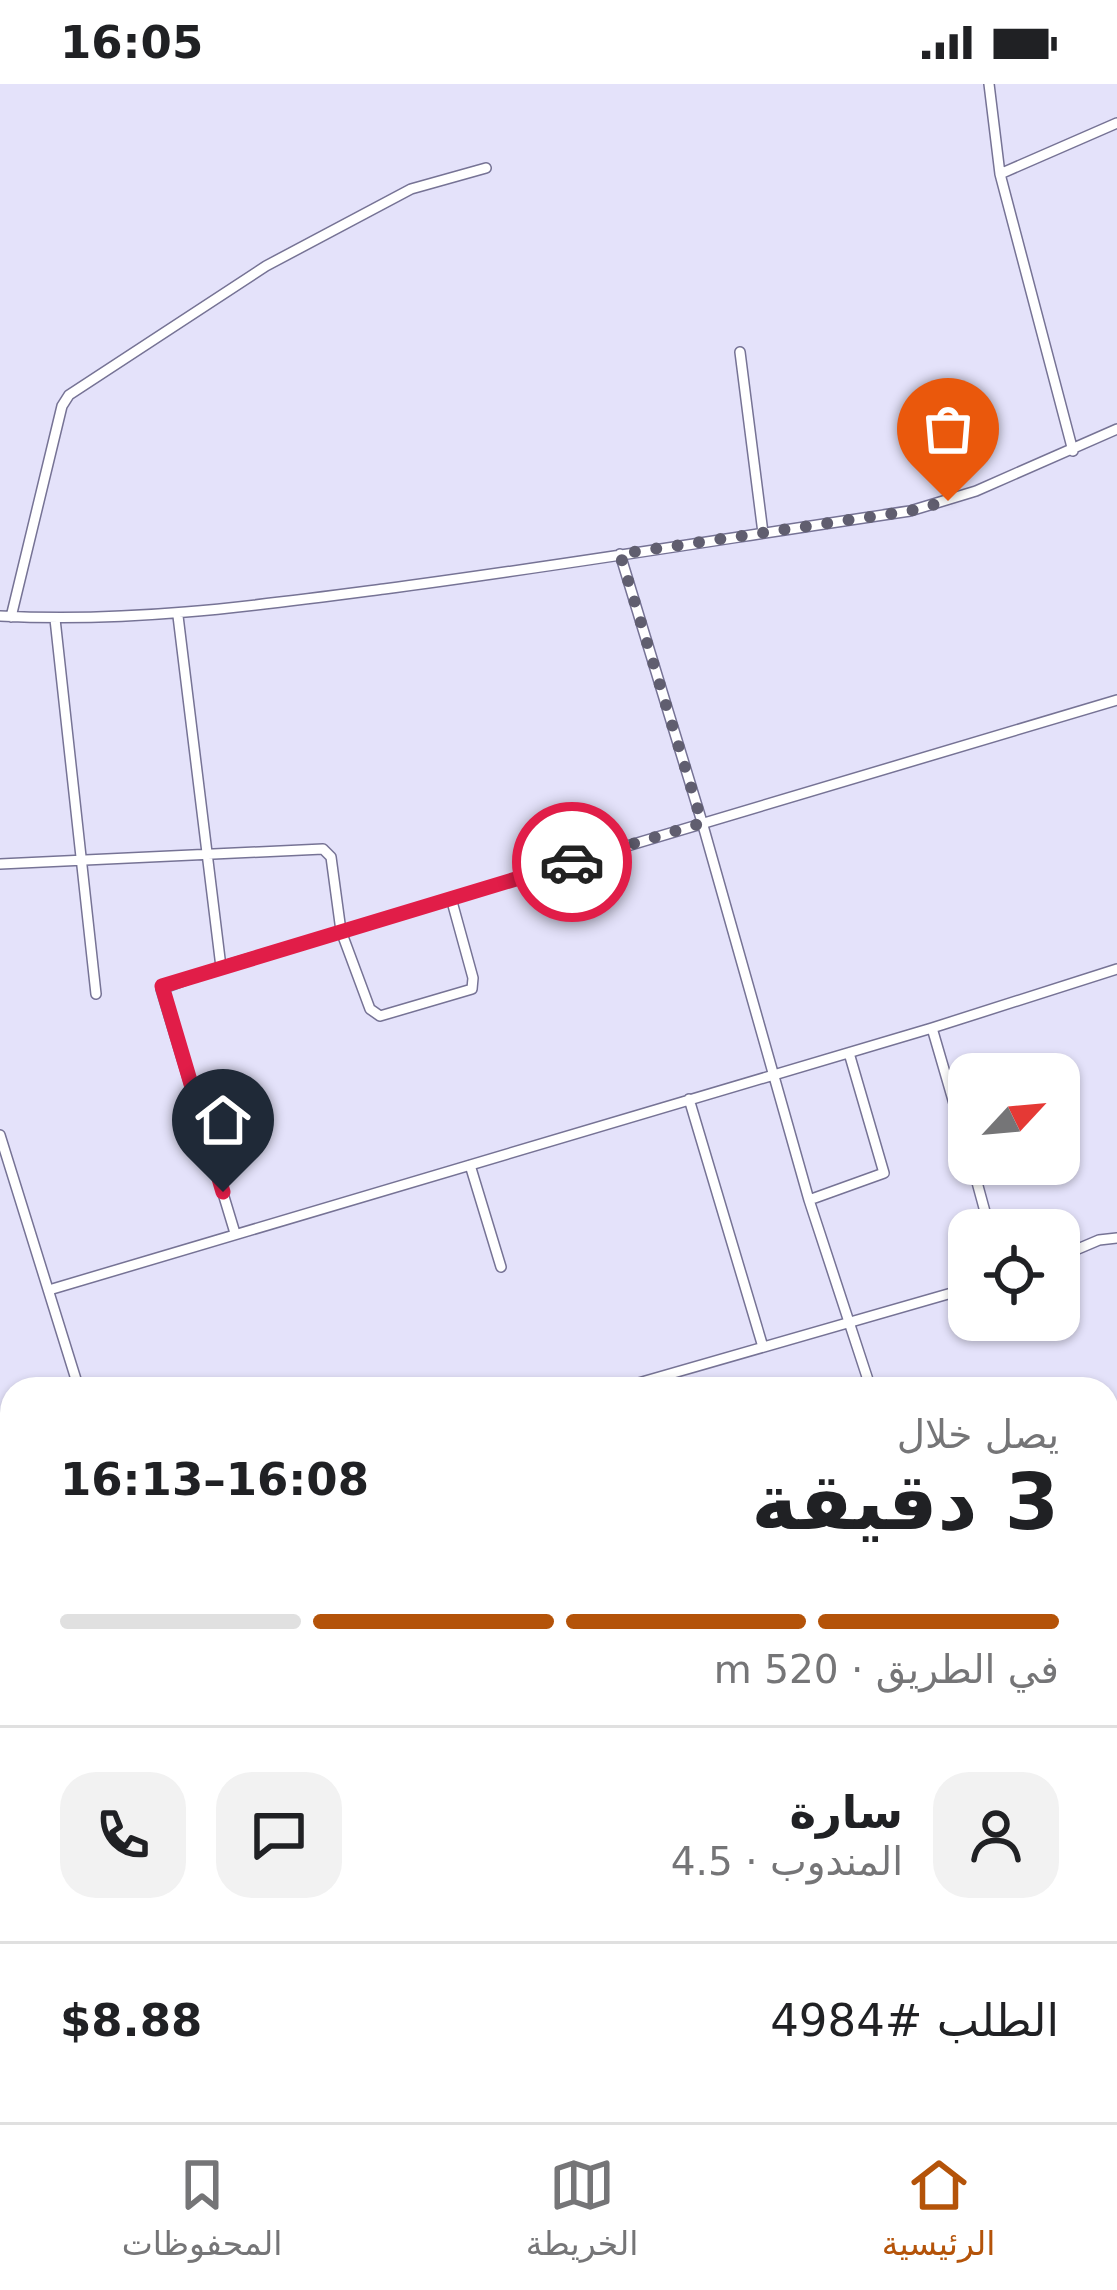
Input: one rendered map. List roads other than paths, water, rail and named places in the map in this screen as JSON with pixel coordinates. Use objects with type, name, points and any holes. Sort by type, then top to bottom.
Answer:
[{"type":"street","points":[[989,84],[1000,174],[1072,451]]},
{"type":"street","points":[[1000,174],[1117,123]]},
{"type":"street","points":[[486,168],[411,188],[266,266],[69,394],[6,616],[178,616],[926,507],[1117,430]]},
{"type":"street","points":[[740,352],[763,533]]},
{"type":"street","points":[[620,554],[809,1200],[867,1377]]},
{"type":"street","points":[[178,616],[220,967]]},
{"type":"street","points":[[55,619],[96,994]]},
{"type":"street","points":[[236,1233],[160,989],[220,967],[1117,700]]},
{"type":"street","points":[[0,864],[323,849],[332,857],[341,931],[376,1016],[469,991],[473,978],[451,898]]},
{"type":"street","points":[[49,1290],[1117,969]]},
{"type":"street","points":[[932,1028],[948,1083]]},
{"type":"street","points":[[809,1200],[884,1173],[849,1053]]},
{"type":"street","points":[[689,1099],[763,1347]]},
{"type":"street","points":[[0,1135],[76,1377]]},
{"type":"street","points":[[470,1165],[502,1267]]},
{"type":"street","points":[[1080,1248],[1117,1238]]},
{"type":"street","points":[[661,1377],[948,1294]]}]
